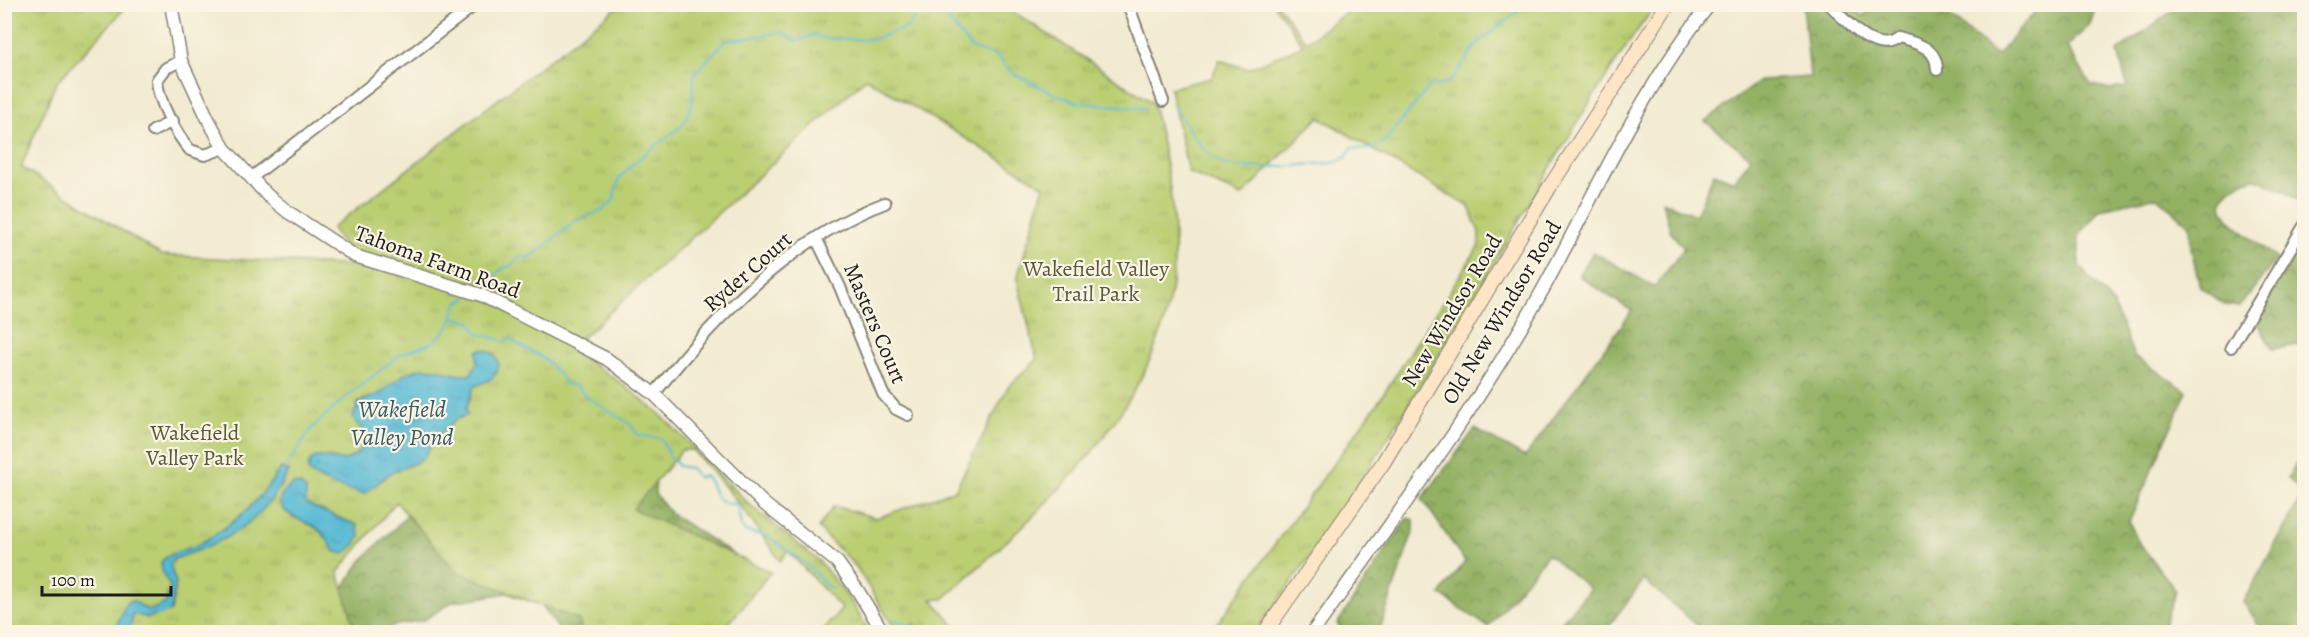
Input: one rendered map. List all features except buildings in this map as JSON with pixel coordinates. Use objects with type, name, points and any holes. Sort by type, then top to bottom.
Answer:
[{"type":"main road","name":"New Windsor Road","points":[[1265,633],[1383,463],[1555,178],[1668,4]]},
{"type":"street","name":"Tahoma Farm Road","points":[[171,4],[181,61],[224,148],[251,178],[288,212],[355,256],[481,295],[607,359],[654,394],[763,503],[837,562],[858,591],[883,633]]},
{"type":"street","points":[[251,178],[476,4]]},
{"type":"street","points":[[1128,4],[1163,101]]},
{"type":"street","name":"Old New Windsor Road","points":[[1313,633],[1497,368],[1532,309],[1644,100],[1671,57],[1710,4]]},
{"type":"street","points":[[1828,4],[1874,43],[1886,44],[1898,39],[1927,48],[1935,56],[1937,70]]},
{"type":"street","points":[[181,61],[166,68],[158,80],[159,93],[186,146],[195,153],[205,155],[224,148]]},
{"type":"street","points":[[153,131],[173,121]]},
{"type":"street","name":"Ryder Court","points":[[654,394],[718,320],[793,254],[846,220],[885,203]]},
{"type":"street","points":[[2231,347],[2304,226]]},
{"type":"street","name":"Masters Court","points":[[816,238],[840,287],[883,394],[896,410],[908,415]]},
{"type":"green space","name":"Wakefield Valley Park","points":[[4,5],[128,5],[56,83],[21,167],[161,255],[355,266],[332,228],[620,5],[1008,5],[1015,13],[1153,103],[1171,197],[1174,244],[1171,291],[1159,337],[1140,381],[1114,423],[1083,462],[1014,535],[978,568],[943,599],[932,599],[960,632],[921,632],[914,623],[907,629],[893,626],[857,568],[818,528],[834,506],[877,518],[955,490],[1008,387],[1037,360],[1017,279],[1044,186],[866,78],[570,349],[617,380],[660,414],[750,505],[819,561],[851,601],[869,632],[821,632],[842,609],[788,551],[780,561],[716,476],[692,450],[682,450],[633,509],[771,572],[725,628],[731,632],[582,632],[579,620],[456,571],[396,502],[338,572],[356,632],[5,632]]},
{"type":"green space","points":[[1274,5],[1278,5],[1306,42],[1357,5],[1656,5],[1588,105],[1431,369],[1375,458],[1286,590],[1255,632],[1211,632],[1377,404],[1479,246],[1479,232],[1469,207],[1319,117],[1242,196],[1188,172],[1170,88],[1212,78],[1219,60],[1248,69],[1303,45]]},
{"type":"green space","points":[[1803,5],[1849,5],[1864,16],[1870,5],[1928,5],[1944,11],[1997,55],[2041,5],[2096,5],[2090,25],[2067,47],[2091,85],[2112,89],[2127,87],[2118,51],[2180,5],[2304,5],[2304,206],[2286,191],[2254,178],[2233,187],[2224,197],[2223,207],[2228,218],[2277,259],[2239,307],[2226,305],[2200,287],[2191,249],[2190,226],[2157,197],[2100,209],[2079,236],[2079,266],[2113,304],[2134,356],[2187,391],[2129,522],[2138,541],[2176,591],[2161,632],[1705,632],[1644,580],[1604,632],[1553,632],[1590,589],[1548,554],[1488,627],[1440,594],[1465,562],[1422,499],[1475,429],[1525,457],[1632,311],[1579,276],[1593,252],[1655,287],[1684,248],[1671,233],[1662,201],[1696,215],[1714,173],[1734,181],[1751,158],[1705,121],[1761,80],[1810,77]]},
{"type":"green space","points":[[2302,244],[2304,245],[2304,336],[2298,345],[2273,349],[2254,319]]},
{"type":"green space","points":[[2304,449],[2304,632],[2264,632],[2243,602],[2303,494],[2288,478]]},
{"type":"green space","points":[[656,479],[655,494],[671,514],[765,575],[714,632],[561,632],[542,606],[507,593],[452,602],[424,620],[392,626],[385,632],[332,632],[337,596],[362,560],[442,482]]},
{"type":"green space","points":[[1407,518],[1414,520],[1414,529],[1379,632],[1346,632],[1337,624]]},
{"type":"water","name":"Wakefield Valley Pond","points":[[481,349],[495,356],[498,364],[496,373],[490,379],[474,387],[466,409],[468,415],[457,419],[437,437],[422,460],[389,474],[365,494],[326,482],[308,470],[310,463],[317,457],[345,460],[354,456],[365,445],[365,435],[353,418],[358,403],[378,394],[401,377],[418,369],[431,368],[460,375],[471,374],[477,363],[477,351]]},
{"type":"water","points":[[281,468],[289,471],[273,498],[257,516],[224,539],[174,559],[170,564],[176,583],[171,611],[148,618],[133,614],[129,632],[114,632],[126,603],[132,600],[150,611],[166,603],[170,585],[163,575],[161,562],[165,558],[199,544],[224,529],[264,492]]},
{"type":"water","points":[[294,484],[301,485],[306,490],[306,504],[357,525],[360,536],[355,545],[344,554],[334,551],[320,531],[284,510],[280,499],[284,492]]},
{"type":"waterway","points":[[481,289],[519,257],[530,258],[575,221],[603,210],[613,201],[619,178],[637,160],[683,125],[692,104],[694,74],[725,41],[782,32],[797,41],[815,34],[821,38],[871,40],[908,27],[925,4]]},
{"type":"waterway","points":[[1174,108],[1194,137],[1219,162],[1257,168],[1333,163],[1346,157],[1352,148],[1372,149],[1386,140],[1429,87],[1450,82],[1478,43],[1527,4]]},
{"type":"waterway","points":[[922,9],[945,16],[971,48],[998,57],[1012,73],[1057,95],[1080,103],[1145,108]]},
{"type":"waterway","points":[[284,471],[312,428],[346,397],[401,354],[434,342],[449,326],[457,303],[468,297]]},
{"type":"waterway","points":[[454,317],[471,322],[476,331],[481,334],[505,342],[510,339],[538,355],[550,364],[568,385],[575,385],[587,397],[630,424],[638,435],[661,439],[671,460],[678,466],[691,468],[699,478],[704,475],[718,498],[737,504],[741,526],[745,531],[769,537],[810,567],[826,585],[833,589]]},
{"type":"waterway","points":[[157,615],[168,611]]},
{"type":"waterway","points":[[894,619],[922,632]]},
{"type":"park label","name":"Wakefield Valley Trail Park","points":[[1096,280]]}]
